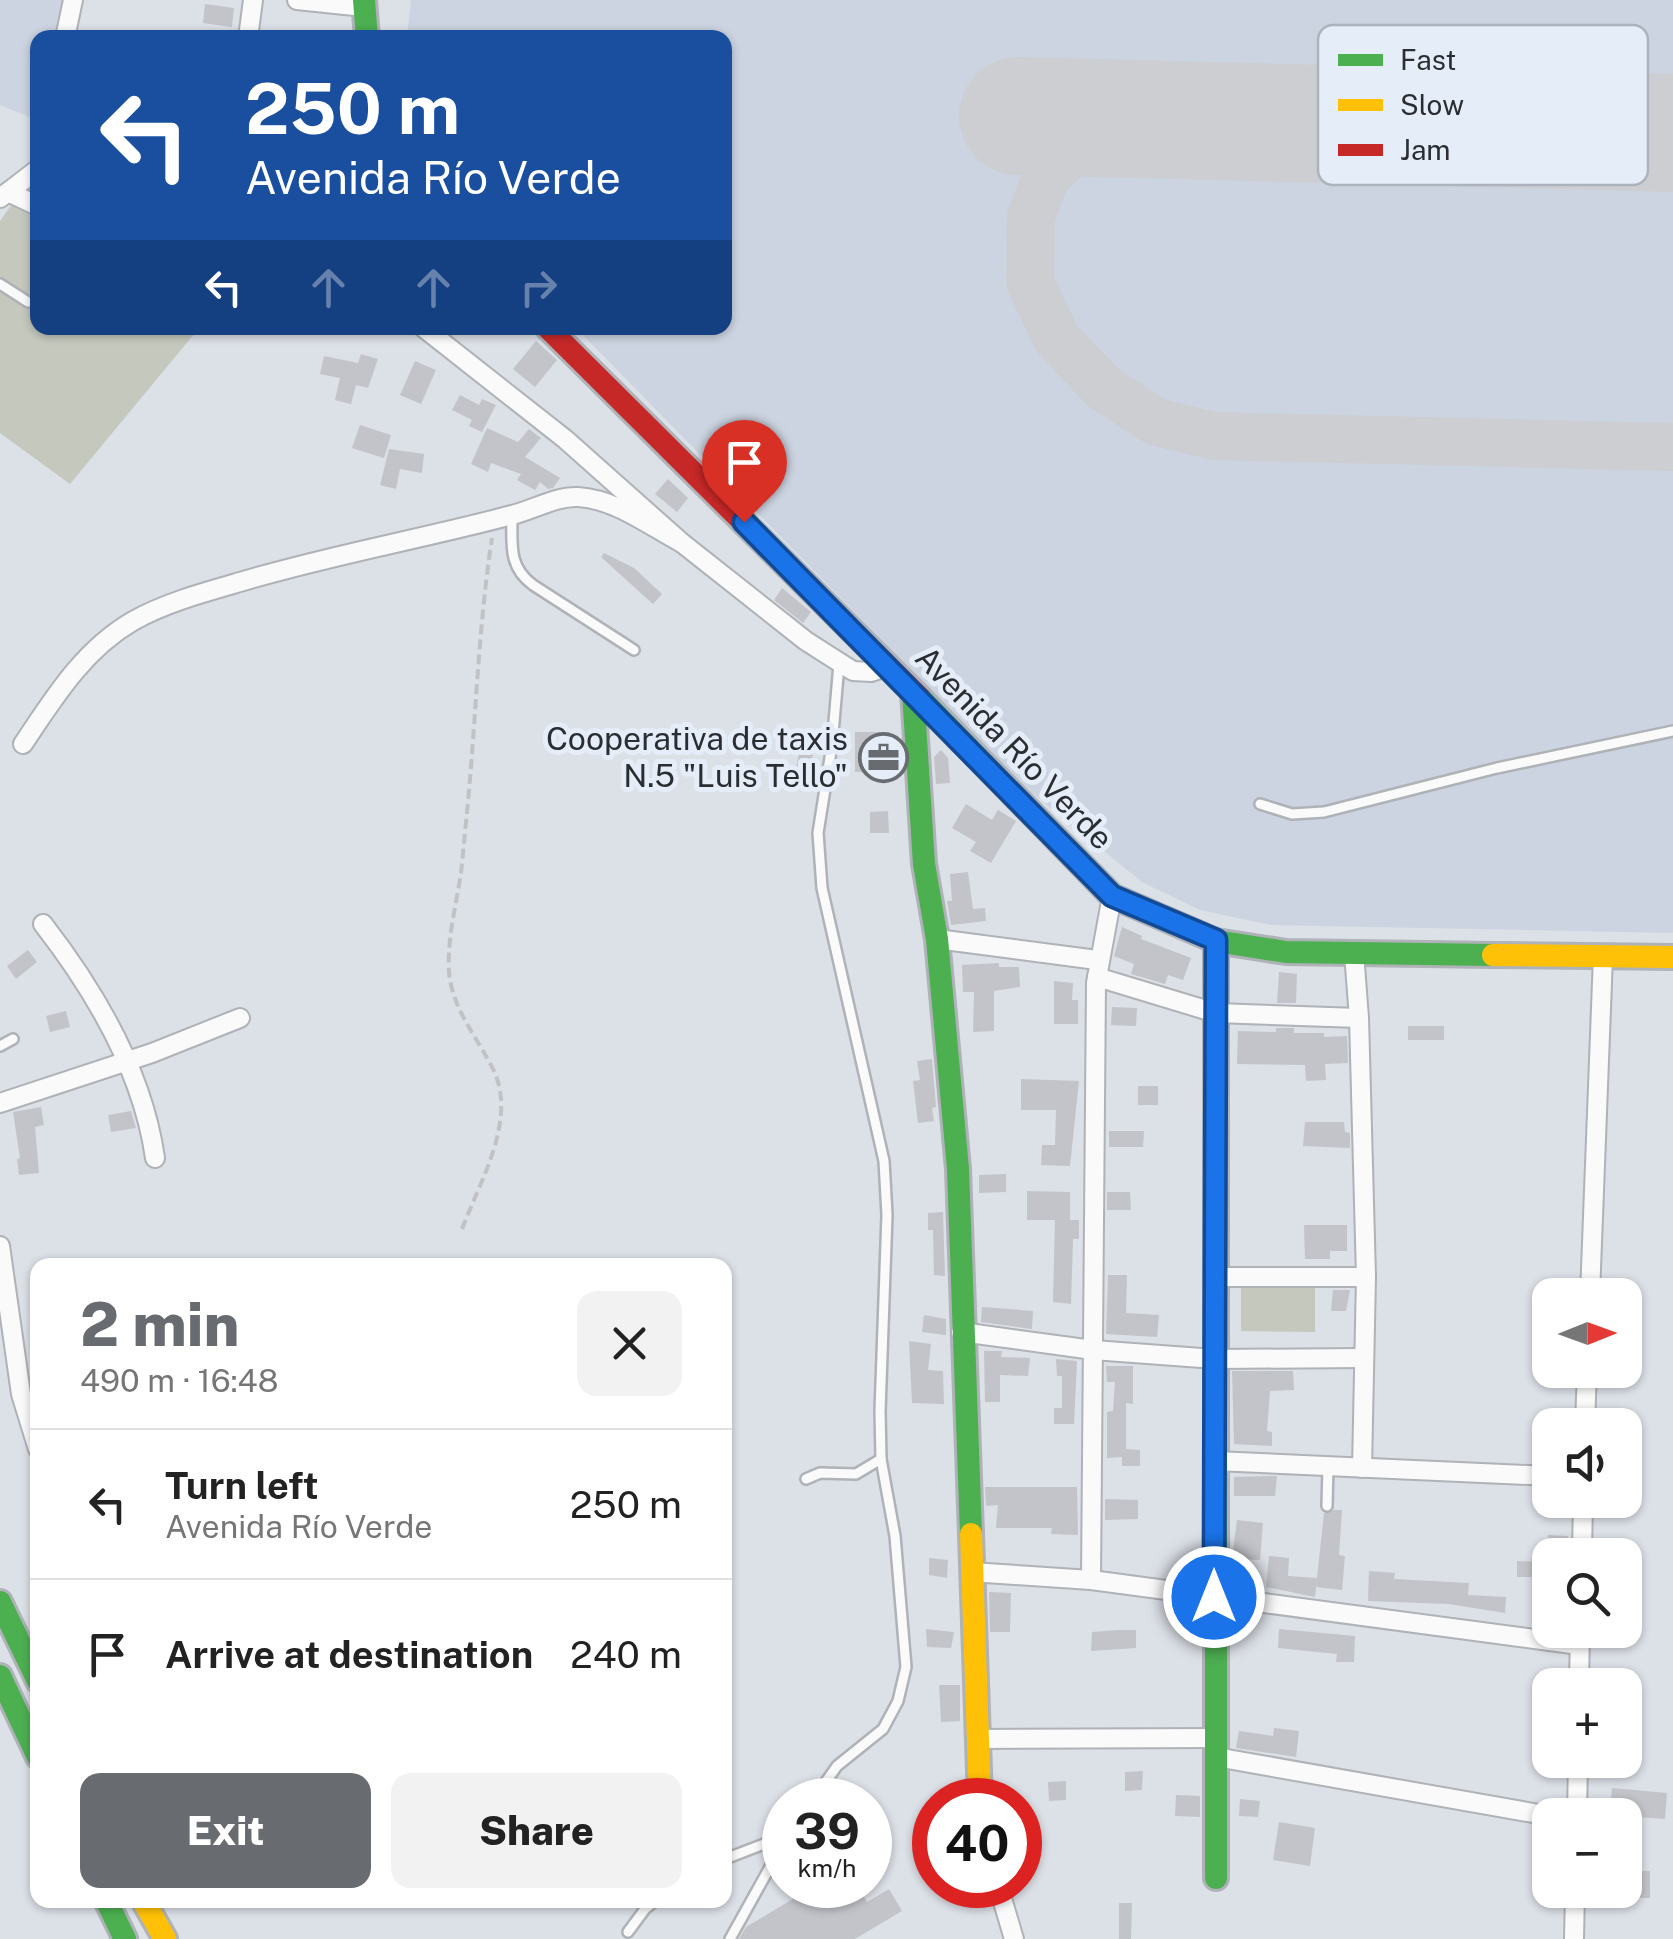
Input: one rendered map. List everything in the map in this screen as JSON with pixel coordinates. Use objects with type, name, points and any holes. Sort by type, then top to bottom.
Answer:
[{"type":"main road","points":[[364,3],[366,30]]},
{"type":"main road","name":"Avenida Río Verde","points":[[555,335],[888,666],[1112,896],[1216,940],[1286,952],[1673,957]]},
{"type":"main road","points":[[913,692],[924,864],[937,940],[958,1169],[979,1778]]},
{"type":"main road","points":[[1216,940],[1216,1878]]},
{"type":"main road","points":[[0,1602],[30,1664]]},
{"type":"main road","points":[[0,1676],[30,1740]]},
{"type":"main road","points":[[110,1908],[125,1939]]},
{"type":"main road","points":[[147,1908],[165,1939]]},
{"type":"street","points":[[67,30],[73,0]]},
{"type":"street","points":[[249,30],[254,0]]},
{"type":"street","points":[[297,0],[364,3]]},
{"type":"street","points":[[4,195],[30,175]]},
{"type":"street","points":[[4,195],[30,203]]},
{"type":"street","points":[[433,335],[565,439],[682,543],[839,664],[862,672],[888,666]]},
{"type":"street","points":[[23,744],[72,673],[104,643],[134,621],[200,594],[296,565],[580,497],[617,508],[682,543]]},
{"type":"street","points":[[1091,1580],[1097,968],[1112,896]]},
{"type":"street","points":[[42,924],[94,998],[126,1062],[150,1122],[155,1158]]},
{"type":"street","points":[[937,940],[1097,968],[1216,1013],[1358,1018]]},
{"type":"street","points":[[1354,953],[1366,1277],[1362,1468]]},
{"type":"street","points":[[1591,1278],[1603,956]]},
{"type":"street","points":[[0,1103],[126,1062],[240,1018]]},
{"type":"street","points":[[2,1256],[21,1394],[30,1423]]},
{"type":"street","points":[[1215,1277],[1366,1277]]},
{"type":"street","points":[[961,1332],[1093,1350],[1215,1359],[1364,1358]]},
{"type":"street","points":[[1214,1461],[1532,1475]]},
{"type":"street","points":[[970,1572],[1091,1580],[1532,1632]]},
{"type":"street","points":[[978,1739],[1216,1748],[1532,1812]]},
{"type":"street","points":[[1005,1908],[1014,1939]]},
{"type":"street","points":[[1574,1939],[1575,1908]]},
{"type":"lane","points":[[0,284],[28,302]]},
{"type":"lane","points":[[504,517],[512,563],[525,580],[634,650]]},
{"type":"lane","points":[[828,1778],[837,1766],[883,1729],[898,1701],[906,1668],[895,1536],[881,1459],[888,1215],[884,1161],[822,888],[818,833],[839,664]]},
{"type":"lane","points":[[1260,804],[1292,814],[1324,812],[1497,768],[1673,731]]},
{"type":"lane","points":[[0,1046],[13,1039]]},
{"type":"lane","points":[[806,1479],[820,1473],[856,1474],[881,1459]]},
{"type":"lane","points":[[1327,1506],[1328,1466]]},
{"type":"lane","points":[[732,1856],[762,1846]]},
{"type":"lane","points":[[730,1939],[762,1880]]},
{"type":"lane","points":[[628,1932],[645,1908]]},
{"type":"path","points":[[462,1229],[500,1125],[502,1102],[494,1071],[457,1004],[449,974],[472,758],[482,608],[504,517]]},
{"type":"shaded area","points":[[0,0],[65,0],[59,30],[30,30],[30,117],[0,105]]},
{"type":"shaded area","points":[[411,0],[1673,0],[1673,933],[1271,925],[1200,910],[1142,882],[1030,791],[583,335],[732,335],[732,30],[408,30]]},
{"type":"shaded area","points":[[12,204],[30,213],[30,335],[193,335],[70,484],[0,433],[0,221]]},
{"type":"shaded area","points":[[1241,1284],[1315,1284],[1315,1332],[1241,1331]]},
{"type":"building","points":[[205,4],[234,8],[232,27],[203,23]]},
{"type":"building","points":[[536,341],[557,360],[535,387],[513,369]]},
{"type":"building","points":[[361,354],[378,359],[368,388],[356,385],[351,404],[335,400],[340,378],[320,374],[324,356],[358,363]]},
{"type":"building","points":[[415,361],[436,370],[421,404],[400,395]]},
{"type":"building","points":[[460,395],[479,405],[482,399],[496,405],[482,432],[469,426],[472,420],[452,410]]},
{"type":"building","points":[[360,425],[391,435],[384,458],[352,448]]},
{"type":"building","points":[[487,428],[518,442],[529,429],[541,438],[525,457],[560,478],[553,488],[548,489],[540,482],[535,490],[517,480],[521,474],[491,463],[488,472],[471,464]]},
{"type":"building","points":[[389,449],[424,454],[422,473],[400,469],[396,489],[380,485]]},
{"type":"building","points":[[668,479],[688,498],[677,512],[655,494]]},
{"type":"building","points":[[604,553],[634,568],[662,594],[653,604],[601,557]]},
{"type":"building","points":[[782,588],[811,612],[803,623],[774,600]]},
{"type":"building","points":[[855,732],[889,732],[890,772],[855,772]]},
{"type":"building","points":[[803,736],[816,739],[809,775],[795,772]]},
{"type":"building","points":[[941,750],[948,758],[950,783],[936,784],[934,757]]},
{"type":"building","points":[[966,804],[992,820],[998,810],[1016,821],[991,863],[970,851],[976,842],[952,828]]},
{"type":"building","points":[[888,811],[889,833],[870,833],[870,812]]},
{"type":"building","points":[[968,872],[973,909],[985,908],[986,921],[951,925],[947,901],[952,901],[950,874]]},
{"type":"building","points":[[1122,927],[1142,936],[1141,939],[1191,958],[1183,980],[1168,975],[1165,984],[1131,974],[1134,964],[1114,956]]},
{"type":"building","points":[[28,950],[37,962],[16,979],[7,966]]},
{"type":"building","points":[[999,963],[999,967],[1019,967],[1020,987],[994,991],[994,1031],[973,1032],[974,992],[963,992],[962,965]]},
{"type":"building","points":[[1279,972],[1297,974],[1296,1003],[1277,1003]]},
{"type":"building","points":[[1054,981],[1073,983],[1072,1000],[1078,1000],[1078,1024],[1054,1024]]},
{"type":"building","points":[[1112,1007],[1137,1008],[1136,1026],[1111,1025]]},
{"type":"building","points":[[66,1011],[70,1027],[50,1032],[46,1016]]},
{"type":"building","points":[[1408,1026],[1444,1026],[1444,1040],[1408,1040]]},
{"type":"building","points":[[1276,1028],[1294,1028],[1294,1033],[1324,1033],[1324,1037],[1347,1036],[1348,1063],[1325,1064],[1326,1080],[1306,1081],[1305,1065],[1237,1064],[1238,1031],[1276,1032]]},
{"type":"building","points":[[932,1059],[934,1121],[918,1123],[913,1081],[920,1080],[917,1061]]},
{"type":"building","points":[[1021,1079],[1079,1081],[1070,1166],[1041,1165],[1042,1145],[1055,1145],[1056,1110],[1021,1110]]},
{"type":"building","points":[[1138,1086],[1158,1086],[1158,1105],[1138,1105]]},
{"type":"building","points":[[41,1107],[44,1125],[35,1127],[39,1173],[19,1175],[13,1112]]},
{"type":"building","points":[[131,1111],[136,1128],[111,1132],[108,1115]]},
{"type":"building","points":[[1305,1122],[1344,1122],[1345,1132],[1350,1133],[1350,1148],[1303,1146]]},
{"type":"building","points":[[1109,1131],[1144,1131],[1143,1147],[1109,1147]]},
{"type":"building","points":[[1006,1174],[1006,1192],[979,1193],[979,1175]]},
{"type":"building","points":[[1027,1191],[1070,1192],[1070,1220],[1079,1220],[1079,1239],[1073,1239],[1071,1304],[1053,1302],[1055,1220],[1027,1220]]},
{"type":"building","points":[[1107,1192],[1130,1192],[1131,1210],[1107,1210]]},
{"type":"building","points":[[943,1212],[945,1276],[934,1275],[933,1230],[928,1230],[928,1213]]},
{"type":"building","points":[[1304,1225],[1347,1225],[1347,1251],[1330,1251],[1330,1259],[1305,1259]]},
{"type":"building","points":[[1108,1275],[1127,1275],[1126,1313],[1159,1315],[1157,1337],[1106,1334]]},
{"type":"building","points":[[1333,1290],[1350,1290],[1346,1311],[1331,1311]]},
{"type":"building","points":[[982,1307],[1033,1311],[1032,1329],[981,1322]]},
{"type":"building","points":[[924,1315],[946,1319],[946,1335],[922,1332]]},
{"type":"building","points":[[909,1341],[931,1344],[928,1370],[943,1371],[944,1404],[912,1403]]},
{"type":"building","points":[[984,1351],[1002,1351],[1001,1357],[1030,1358],[1028,1376],[1000,1375],[1000,1402],[985,1402]]},
{"type":"building","points":[[1056,1359],[1077,1361],[1074,1424],[1054,1424],[1054,1408],[1062,1408],[1062,1376],[1057,1376]]},
{"type":"building","points":[[1106,1366],[1133,1366],[1133,1404],[1126,1403],[1126,1449],[1140,1450],[1140,1466],[1122,1466],[1122,1457],[1107,1458],[1107,1412],[1113,1411],[1115,1382],[1107,1382]]},
{"type":"building","points":[[1232,1371],[1293,1371],[1294,1390],[1270,1391],[1267,1431],[1272,1432],[1272,1446],[1234,1444]]},
{"type":"building","points":[[1277,1476],[1275,1496],[1234,1496],[1234,1477]]},
{"type":"building","points":[[985,1487],[1077,1487],[1078,1535],[1051,1534],[1052,1528],[996,1528],[998,1505],[986,1506]]},
{"type":"building","points":[[1105,1499],[1138,1500],[1138,1519],[1105,1520]]},
{"type":"building","points":[[1342,1510],[1342,1590],[1316,1587],[1324,1513]]},
{"type":"building","points":[[1237,1520],[1263,1523],[1260,1560],[1232,1559]]},
{"type":"building","points":[[1269,1556],[1289,1558],[1288,1576],[1317,1578],[1315,1597],[1266,1587]]},
{"type":"building","points":[[929,1558],[948,1560],[947,1578],[929,1575]]},
{"type":"building","points":[[1517,1561],[1532,1561],[1532,1577],[1517,1577]]},
{"type":"building","points":[[1369,1571],[1395,1573],[1394,1579],[1469,1583],[1468,1595],[1506,1597],[1505,1613],[1449,1604],[1368,1601]]},
{"type":"building","points":[[989,1592],[1011,1593],[1010,1632],[990,1632]]},
{"type":"building","points":[[926,1629],[954,1632],[951,1648],[927,1647]]},
{"type":"building","points":[[1279,1629],[1355,1636],[1354,1662],[1336,1662],[1337,1654],[1278,1648]]},
{"type":"building","points":[[1136,1630],[1136,1648],[1091,1651],[1092,1632]]},
{"type":"building","points":[[939,1685],[960,1685],[960,1721],[941,1722]]},
{"type":"building","points":[[1274,1728],[1299,1731],[1296,1757],[1236,1748],[1239,1731],[1273,1736]]},
{"type":"building","points":[[1143,1771],[1142,1790],[1125,1791],[1125,1772]]},
{"type":"building","points":[[1066,1781],[1066,1800],[1049,1801],[1048,1782]]},
{"type":"building","points":[[1612,1788],[1667,1793],[1665,1819],[1642,1817],[1642,1798],[1611,1798]]},
{"type":"building","points":[[1176,1795],[1200,1796],[1200,1817],[1175,1816]]},
{"type":"building","points":[[1240,1799],[1260,1801],[1258,1817],[1239,1816]]},
{"type":"building","points":[[1279,1822],[1315,1828],[1310,1866],[1273,1860]]},
{"type":"building","points":[[1642,1871],[1650,1871],[1650,1898],[1642,1898]]},
{"type":"building","points":[[892,1894],[902,1911],[855,1939],[739,1939],[746,1927],[778,1908],[892,1908]]},
{"type":"building","points":[[1119,1903],[1132,1903],[1131,1939],[1119,1939]]},
{"type":"taxiway","points":[[1138,119],[1081,143],[1046,177],[1031,217],[1030,282],[1057,339],[1104,388],[1156,422],[1214,436],[1673,447]]},
{"type":"runway","points":[[1018,116],[1318,124]]},
{"type":"runway","points":[[1648,132],[1673,133]]},
{"type":"traffic: fast","points":[[364,0],[366,30]]},
{"type":"traffic: fast","points":[[913,692],[924,864],[937,939],[958,1169],[971,1534]]},
{"type":"traffic: fast","points":[[920,698],[1112,896],[1216,941],[1286,952],[1493,955]]},
{"type":"traffic: fast","points":[[1216,941],[1216,1878]]},
{"type":"traffic: fast","points":[[0,1602],[30,1664]]},
{"type":"traffic: fast","points":[[0,1676],[30,1740]]},
{"type":"traffic: fast","points":[[110,1908],[125,1939]]},
{"type":"traffic: slow","points":[[1493,955],[1673,957]]},
{"type":"traffic: slow","points":[[971,1534],[979,1778]]},
{"type":"traffic: slow","points":[[148,1908],[165,1939]]},
{"type":"traffic: jam","points":[[555,335],[920,698]]},
{"type":"place","name":"Cooperativa de taxis N.5 \"Luis Tello\"","points":[[883,757]]},
{"type":"route","points":[[744,522],[1112,896],[1216,940],[1214,1597]]}]
